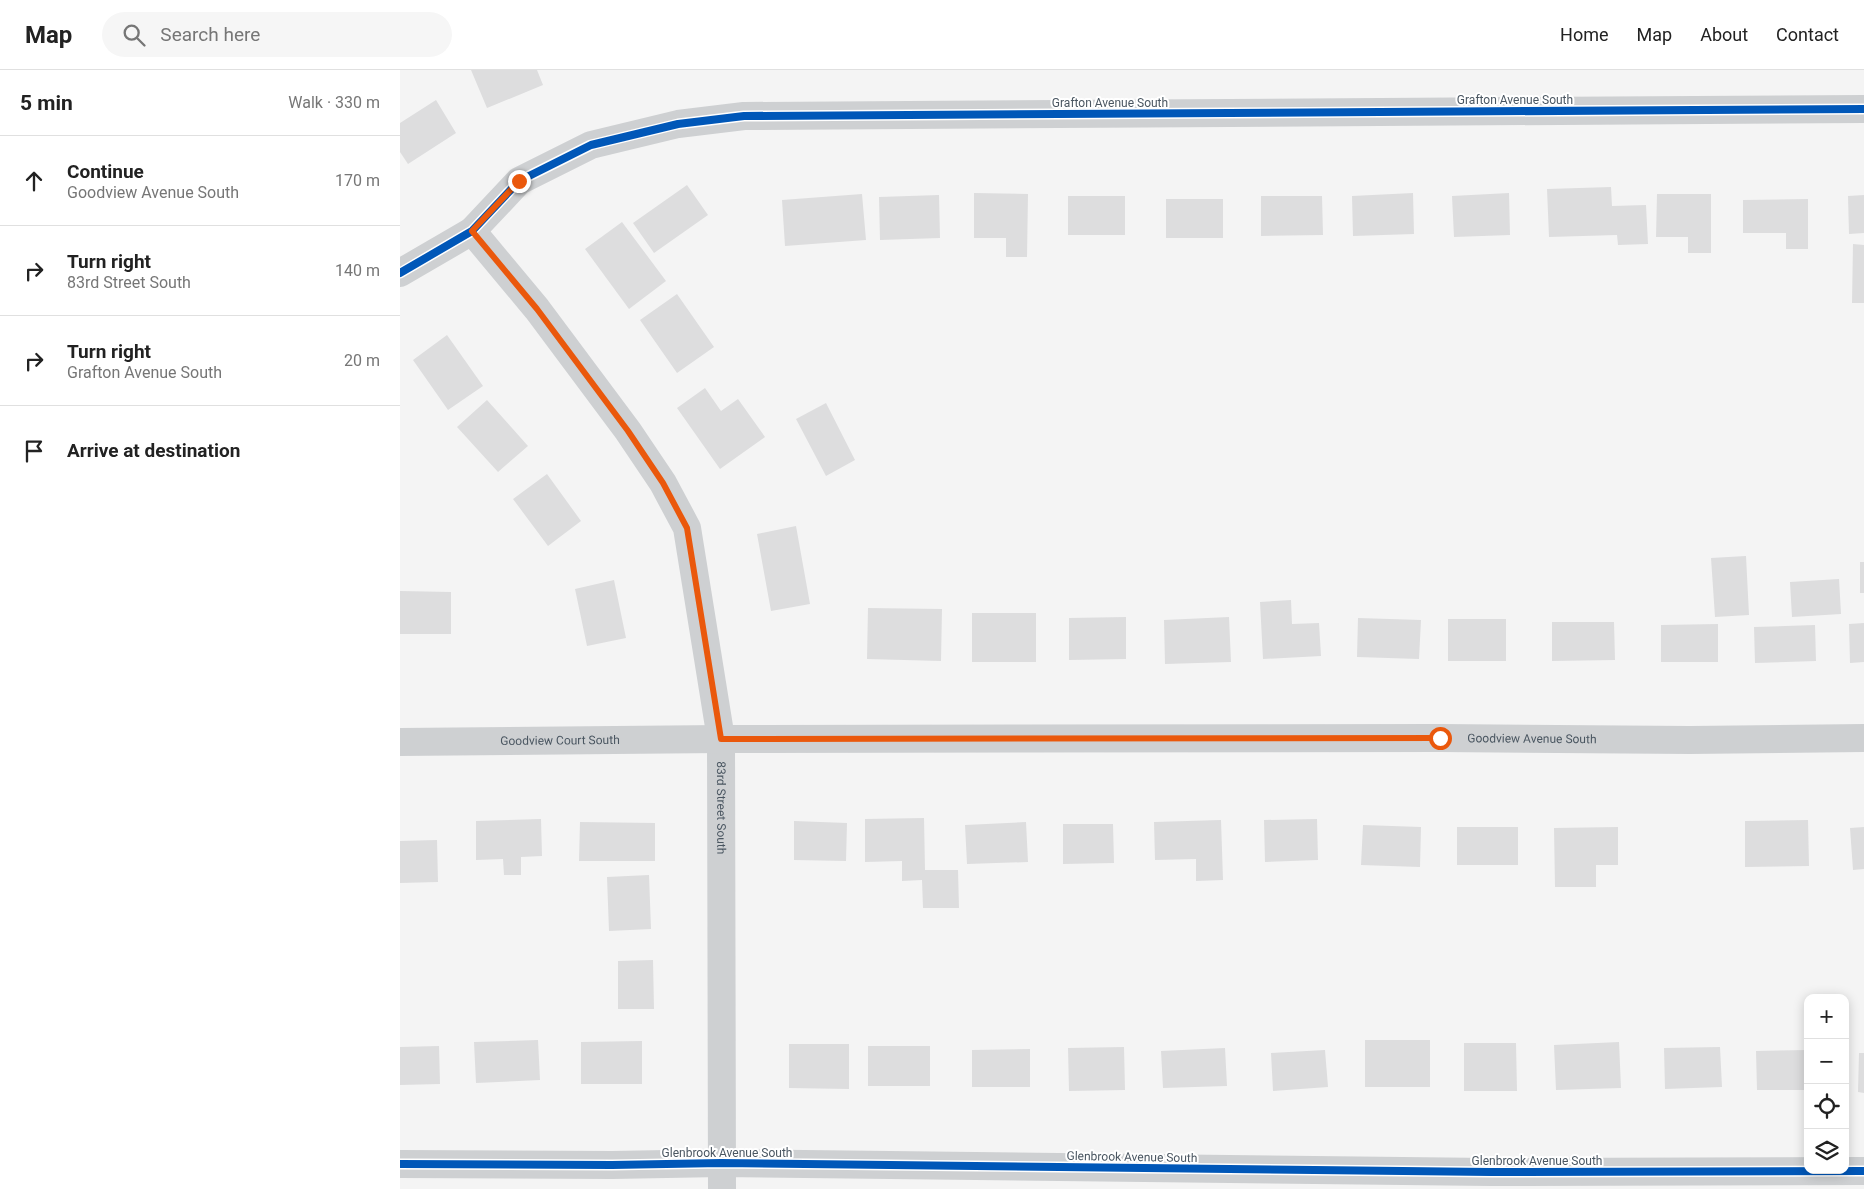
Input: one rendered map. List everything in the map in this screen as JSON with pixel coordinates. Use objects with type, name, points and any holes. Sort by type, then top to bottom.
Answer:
[{"type":"street","name":"Grafton Avenue South","points":[[400,273],[472,231],[519,181],[591,145],[678,124],[744,116],[1864,110]]},
{"type":"street","name":"83rd Street South","points":[[472,231],[537,309],[628,431],[663,483],[687,528],[721,739],[722,1176]]},
{"type":"street","name":"Goodview Avenue South","points":[[721,739],[1440,738],[1690,740],[1864,738]]},
{"type":"street","name":"Goodview Court South","points":[[400,742],[721,739]]},
{"type":"street","name":"Glenbrook Avenue South","points":[[400,1164],[612,1165],[722,1176],[1864,1171]]},
{"type":"building","points":[[471,70],[537,70],[543,85],[487,108]]},
{"type":"building","points":[[436,100],[456,133],[408,164],[400,152],[400,123]]},
{"type":"building","points":[[687,185],[708,215],[654,253],[633,223]]},
{"type":"building","points":[[1611,187],[1612,206],[1646,205],[1648,244],[1618,245],[1617,235],[1549,237],[1547,189]]},
{"type":"building","points":[[974,193],[1028,194],[1027,257],[1006,257],[1006,238],[974,238]]},
{"type":"building","points":[[1413,193],[1414,234],[1353,236],[1352,196]]},
{"type":"building","points":[[1509,193],[1510,235],[1454,237],[1452,196]]},
{"type":"building","points":[[862,194],[866,240],[785,246],[782,200]]},
{"type":"building","points":[[1657,194],[1711,194],[1711,253],[1688,253],[1688,237],[1656,237]]},
{"type":"building","points":[[939,195],[940,238],[880,240],[879,197]]},
{"type":"building","points":[[1864,195],[1864,233],[1849,234],[1848,196]]},
{"type":"building","points":[[1068,196],[1125,196],[1125,235],[1068,235]]},
{"type":"building","points":[[1261,196],[1322,196],[1323,235],[1261,236]]},
{"type":"building","points":[[1166,199],[1223,199],[1223,238],[1166,238]]},
{"type":"building","points":[[1808,199],[1808,249],[1786,249],[1786,233],[1743,233],[1743,200]]},
{"type":"building","points":[[622,222],[666,281],[629,309],[585,249]]},
{"type":"building","points":[[1853,244],[1864,245],[1864,303],[1852,303]]},
{"type":"building","points":[[677,294],[714,347],[677,373],[640,320]]},
{"type":"building","points":[[447,335],[483,386],[448,410],[413,360]]},
{"type":"building","points":[[705,388],[721,411],[738,399],[765,437],[720,469],[677,408]]},
{"type":"building","points":[[487,400],[528,446],[498,472],[457,427]]},
{"type":"building","points":[[826,403],[855,460],[826,476],[796,419]]},
{"type":"building","points":[[547,474],[581,521],[548,546],[513,499]]},
{"type":"building","points":[[796,526],[810,604],[771,611],[757,534]]},
{"type":"building","points":[[1746,556],[1749,615],[1715,617],[1711,558]]},
{"type":"building","points":[[1860,562],[1864,562],[1864,593],[1860,593]]},
{"type":"building","points":[[1839,579],[1841,614],[1792,617],[1790,582]]},
{"type":"building","points":[[614,580],[626,638],[587,646],[575,589]]},
{"type":"building","points":[[400,591],[451,592],[451,634],[400,634]]},
{"type":"building","points":[[1291,600],[1292,624],[1319,623],[1321,656],[1263,659],[1260,602]]},
{"type":"building","points":[[868,608],[942,609],[941,661],[867,659]]},
{"type":"building","points":[[972,613],[1036,613],[1036,662],[972,662]]},
{"type":"building","points":[[1126,617],[1126,659],[1069,660],[1069,618]]},
{"type":"building","points":[[1229,617],[1231,662],[1165,664],[1164,620]]},
{"type":"building","points":[[1358,618],[1421,620],[1419,659],[1357,657]]},
{"type":"building","points":[[1448,619],[1506,619],[1506,661],[1448,661]]},
{"type":"building","points":[[1552,622],[1614,622],[1615,660],[1552,661]]},
{"type":"building","points":[[1864,623],[1864,662],[1850,663],[1849,624]]},
{"type":"building","points":[[1718,624],[1718,662],[1661,662],[1661,625]]},
{"type":"building","points":[[1815,625],[1816,661],[1755,663],[1754,627]]},
{"type":"building","points":[[924,818],[925,870],[958,870],[959,908],[923,908],[922,880],[902,881],[902,861],[865,862],[865,819]]},
{"type":"building","points":[[541,819],[542,856],[521,857],[521,875],[504,875],[503,859],[476,860],[476,821]]},
{"type":"building","points":[[1317,819],[1318,860],[1265,862],[1264,820]]},
{"type":"building","points":[[1221,820],[1223,880],[1196,881],[1196,859],[1155,860],[1154,822]]},
{"type":"building","points":[[1808,820],[1809,866],[1745,867],[1745,821]]},
{"type":"building","points":[[794,821],[847,823],[846,861],[794,860]]},
{"type":"building","points":[[580,822],[655,823],[655,861],[579,861]]},
{"type":"building","points":[[1026,822],[1028,862],[967,864],[965,825]]},
{"type":"building","points":[[1063,824],[1113,824],[1114,863],[1063,864]]},
{"type":"building","points":[[1363,825],[1421,827],[1420,867],[1361,865]]},
{"type":"building","points":[[1457,827],[1518,827],[1518,865],[1457,865]]},
{"type":"building","points":[[1618,827],[1618,865],[1596,865],[1596,887],[1555,887],[1554,828]]},
{"type":"building","points":[[1864,827],[1864,869],[1853,870],[1850,828]]},
{"type":"building","points":[[437,840],[438,882],[400,883],[400,841]]},
{"type":"building","points":[[649,875],[651,929],[609,931],[607,877]]},
{"type":"building","points":[[653,960],[654,1009],[618,1009],[618,961]]},
{"type":"building","points":[[538,1040],[540,1080],[476,1083],[474,1042]]},
{"type":"building","points":[[1365,1040],[1430,1040],[1430,1087],[1365,1087]]},
{"type":"building","points":[[642,1041],[642,1084],[581,1084],[581,1042]]},
{"type":"building","points":[[1619,1042],[1621,1088],[1556,1090],[1554,1045]]},
{"type":"building","points":[[1464,1043],[1516,1043],[1517,1091],[1464,1091]]},
{"type":"building","points":[[789,1044],[849,1044],[849,1089],[789,1088]]},
{"type":"building","points":[[439,1046],[440,1084],[400,1085],[400,1047]]},
{"type":"building","points":[[868,1046],[930,1046],[930,1086],[868,1086]]},
{"type":"building","points":[[1124,1047],[1125,1090],[1069,1091],[1068,1048]]},
{"type":"building","points":[[1720,1047],[1722,1087],[1665,1089],[1664,1048]]},
{"type":"building","points":[[1225,1048],[1227,1086],[1163,1088],[1161,1051]]},
{"type":"building","points":[[1030,1049],[1030,1087],[972,1087],[972,1050]]},
{"type":"building","points":[[1325,1050],[1328,1087],[1273,1091],[1271,1053]]},
{"type":"building","points":[[1804,1050],[1804,1090],[1757,1090],[1756,1051]]},
{"type":"building","points":[[1859,1053],[1864,1053],[1864,1093],[1858,1092]]},
{"type":"cycle path","points":[[400,273],[472,231],[519,181],[591,145],[678,124],[744,116],[1864,109]]},
{"type":"cycle path","points":[[400,1164],[612,1165],[721,1163],[1491,1172],[1864,1171]]},
{"type":"route","points":[[519,181],[472,231],[537,309],[628,431],[663,483],[687,528],[721,739],[1440,738]]}]
